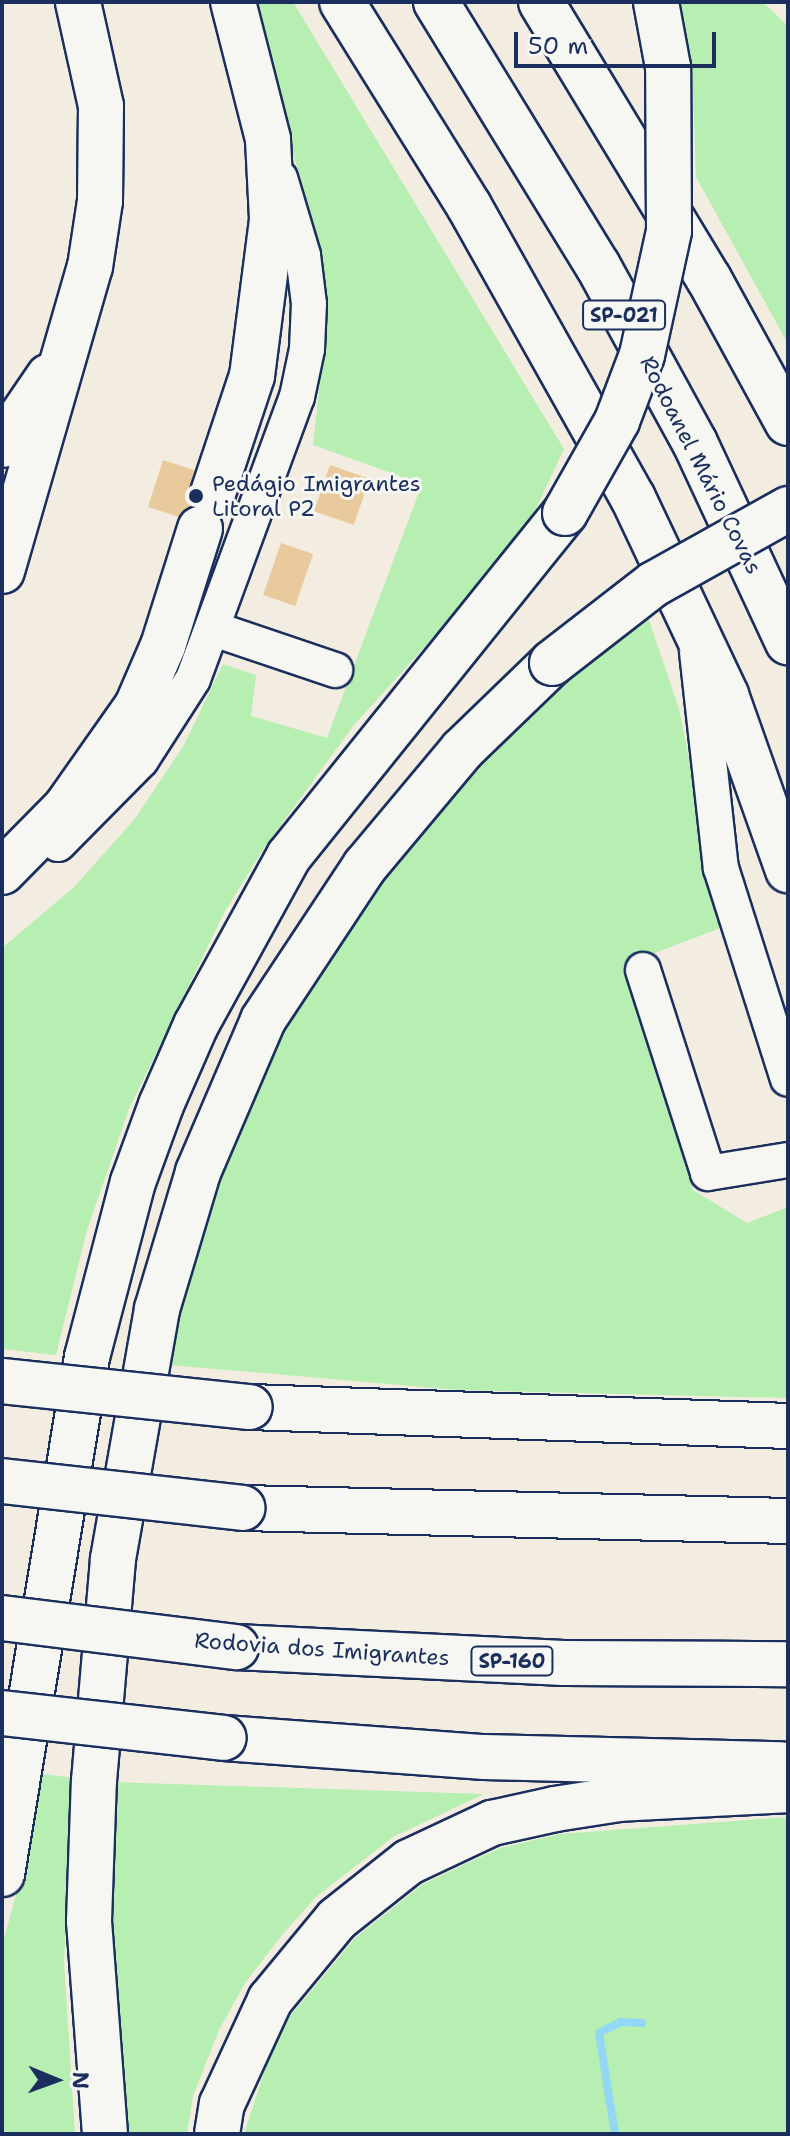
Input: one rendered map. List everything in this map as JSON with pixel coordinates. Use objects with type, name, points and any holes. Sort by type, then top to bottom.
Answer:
[{"type":"main road","points":[[2,571],[90,267],[103,156],[101,106],[78,2]]},
{"type":"main road","points":[[2,872],[66,807],[104,761],[137,706],[163,646],[252,376],[264,310],[272,219],[268,139],[233,2]]},
{"type":"main road","points":[[342,2],[469,206],[633,498],[726,695],[788,870]]},
{"type":"main road","name":"Rodoanel Mário Covas","points":[[436,2],[613,294],[695,443],[788,642]]},
{"type":"main road","points":[[541,2],[709,279],[788,423]]},
{"type":"main road","points":[[2,1874],[87,1357],[133,1182],[161,1105],[196,1025],[289,856],[565,513],[617,421],[642,355],[669,231],[668,67],[656,2]]},
{"type":"main road","points":[[2,445],[68,348]]},
{"type":"main road","points":[[105,2134],[89,1921],[94,1781],[113,1559],[157,1309],[198,1172],[263,1020],[356,879],[462,750],[552,663],[654,584],[788,509]]},
{"type":"main road","points":[[2,1381],[250,1407],[788,1426]]},
{"type":"main road","points":[[2,1481],[242,1508],[788,1521]]},
{"type":"main road","name":"Rodovia dos Imigrantes","points":[[2,1618],[236,1647],[564,1663],[788,1664]]},
{"type":"main road","points":[[2,1713],[224,1738],[484,1757],[788,1764]]},
{"type":"main road","points":[[217,2134],[222,2104],[270,2000],[337,1919],[409,1862],[492,1823],[555,1809],[619,1799],[788,1790]]},
{"type":"lane","points":[[2,881],[59,843],[141,760],[193,679],[214,629],[297,397],[307,349],[303,255],[268,139]]},
{"type":"lane","points":[[214,629],[335,670]]},
{"type":"lane","points":[[695,632],[721,868],[788,1079]]},
{"type":"lane","points":[[643,970],[708,1173],[788,1160]]},
{"type":"green space","points":[[244,2],[293,2],[564,449],[534,513],[456,612],[354,725],[264,848],[224,913],[129,1109],[87,1230],[56,1355],[2,1349],[2,948],[73,888],[134,820],[184,745],[223,664],[256,675],[251,716],[327,738],[422,484],[313,445],[325,336],[319,260],[302,182]]},
{"type":"green space","points":[[677,2],[763,2],[788,26],[788,344],[696,177],[693,91]]},
{"type":"green space","points":[[648,617],[679,709],[723,927],[623,965],[693,1190],[747,1223],[788,1207],[788,1398],[458,1390],[169,1365],[174,1314],[214,1178],[279,1029],[327,953],[428,816],[564,676]]},
{"type":"green space","points":[[35,1773],[74,1778],[64,1962],[75,2134],[2,2134],[2,1946],[25,1862]]},
{"type":"green space","points":[[111,1782],[484,1794],[393,1837],[316,1897],[282,1935],[245,1983],[219,2030],[193,2096],[187,2134],[124,2134],[107,1921]]},
{"type":"green space","points":[[788,1817],[788,2134],[244,2134],[270,2054],[291,2015],[356,1937],[423,1884],[500,1848],[560,1834]]},
{"type":"building","points":[[163,460],[194,470],[188,497],[192,506],[179,517],[148,507]]},
{"type":"building","points":[[330,465],[370,479],[354,525],[314,511]]},
{"type":"building","points":[[281,543],[313,554],[295,606],[263,595]]},
{"type":"waterway","points":[[615,2134],[599,2033],[621,2022],[642,2023]]},
{"type":"place","name":"Pedágio Imigrantes Litoral P2","points":[[196,496]]}]
